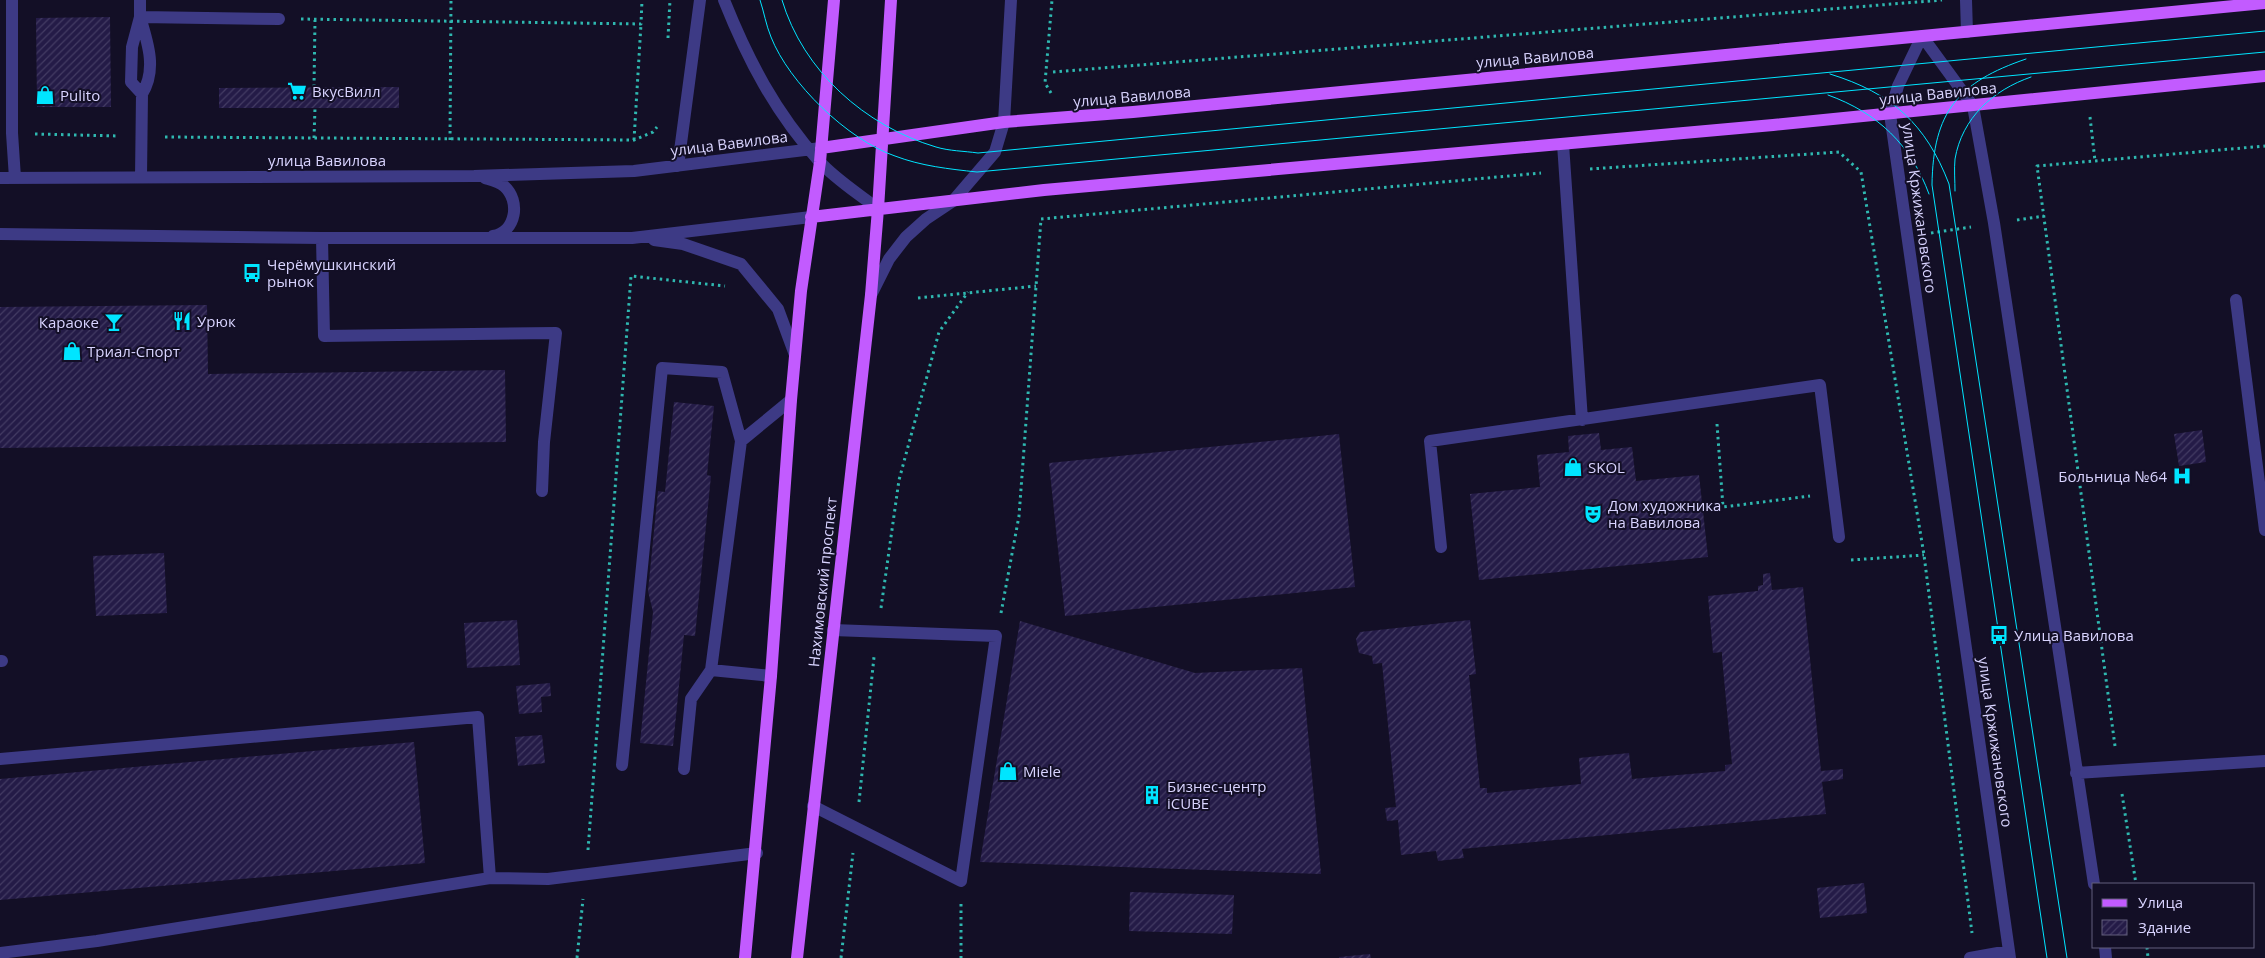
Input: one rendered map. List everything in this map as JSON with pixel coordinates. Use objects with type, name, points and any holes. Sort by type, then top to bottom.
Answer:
[{"type":"main road","points":[[745,958],[771,676],[795,354],[801,291],[820,162],[815,149],[834,0]]},
{"type":"main road","name":"Нахимовский проспект","points":[[797,958],[871,295],[891,0]]},
{"type":"main road","name":"улица Вавилова","points":[[815,149],[1004,122],[1142,111],[2265,4]]},
{"type":"main road","name":"улица Вавилова","points":[[812,217],[1052,189],[1890,114],[2265,76]]},
{"type":"street","points":[[12,0],[12,133],[15,178]]},
{"type":"street","points":[[140,0],[140,18],[132,47],[131,82],[142,94]]},
{"type":"street","points":[[678,166],[700,0]]},
{"type":"street","points":[[724,0],[745,51],[776,107],[815,149]]},
{"type":"street","points":[[871,295],[889,259],[906,237],[926,219],[953,200],[995,152],[1004,122],[1011,0]]},
{"type":"street","points":[[1966,0],[1967,32]]},
{"type":"street","points":[[140,18],[279,19]]},
{"type":"street","points":[[140,18],[150,47],[149,82],[142,94],[141,178]]},
{"type":"street","points":[[1922,36],[1972,106],[1994,223],[2094,883]]},
{"type":"street","name":"улица Кржижановского","points":[[1922,36],[1898,86],[1890,114],[2010,955]]},
{"type":"street","points":[[1563,144],[1582,420]]},
{"type":"street","name":"улица Вавилова","points":[[0,178],[474,176],[634,171],[815,149]]},
{"type":"street","points":[[820,162],[878,210]]},
{"type":"street","points":[[474,176],[503,185],[512,196],[515,211],[510,225],[500,235],[486,238]]},
{"type":"street","name":"улица Вавилова","points":[[0,234],[322,238],[632,238],[812,217]]},
{"type":"street","points":[[322,238],[324,336],[556,333],[544,442],[542,491]]},
{"type":"street","points":[[632,238],[683,244],[741,264],[778,309],[795,354]]},
{"type":"street","points":[[2236,300],[2265,530]]},
{"type":"street","points":[[622,765],[662,368],[722,372],[741,441],[711,670],[691,699],[684,769]]},
{"type":"street","points":[[1440,547],[1430,441],[1820,385],[1839,537]]},
{"type":"street","points":[[741,441],[791,400]]},
{"type":"street","points":[[813,806],[961,881],[996,636],[833,630]]},
{"type":"street","points":[[711,670],[771,676]]},
{"type":"street","points":[[0,759],[478,716],[490,878]]},
{"type":"street","points":[[2076,773],[2265,761]]},
{"type":"street","points":[[0,953],[97,941],[490,878],[548,879],[756,853]]},
{"type":"street","points":[[1972,958],[2010,955]]},
{"type":"path","points":[[450,140],[451,0]]},
{"type":"path","points":[[12,133],[141,137],[634,140],[642,0]]},
{"type":"path","points":[[1051,94],[1045,83],[1052,0]]},
{"type":"path","points":[[1053,72],[1943,0]]},
{"type":"path","points":[[279,19],[641,24]]},
{"type":"path","points":[[314,87],[315,20]]},
{"type":"path","points":[[314,138],[315,108]]},
{"type":"path","points":[[2090,116],[2094,161]]},
{"type":"path","points":[[2136,883],[2118,770],[2037,166],[2265,146]]},
{"type":"path","points":[[996,636],[1019,516],[1041,219],[1564,171],[1839,152],[1861,172],[1873,242],[1924,554],[1972,958]]},
{"type":"path","points":[[1873,242],[2044,216]]},
{"type":"path","points":[[577,958],[586,874],[631,276],[728,287]]},
{"type":"path","points":[[918,298],[1036,286]]},
{"type":"path","points":[[856,828],[877,632],[899,480],[940,332],[968,292]]},
{"type":"path","points":[[1715,400],[1723,507],[1834,493]]},
{"type":"path","points":[[1839,537],[1844,560],[1924,554]]},
{"type":"path","points":[[841,958],[854,846]]},
{"type":"path","points":[[961,898],[961,958]]},
{"type":"building","points":[[110,17],[111,107],[37,107],[36,18]]},
{"type":"building","points":[[399,87],[399,108],[219,108],[219,88]]},
{"type":"building","points":[[207,305],[208,374],[505,370],[506,442],[0,448],[0,307]]},
{"type":"building","points":[[674,402],[714,406],[707,475],[711,476],[695,636],[684,635],[673,746],[640,743],[653,612],[648,591],[658,491],[665,492]]},
{"type":"building","points":[[2202,430],[2206,462],[2179,466],[2174,434]]},
{"type":"building","points":[[1599,433],[1601,450],[1632,447],[1636,481],[1699,475],[1708,557],[1479,580],[1470,494],[1540,487],[1537,455],[1569,452],[1568,436]]},
{"type":"building","points":[[1339,434],[1355,587],[1065,616],[1049,463]]},
{"type":"building","points":[[164,553],[167,613],[96,616],[93,556]]},
{"type":"building","points":[[1770,573],[1772,590],[1803,587],[1821,771],[1843,769],[1843,779],[1822,782],[1826,814],[1462,849],[1464,858],[1438,861],[1436,851],[1401,855],[1398,820],[1387,821],[1385,808],[1396,807],[1382,663],[1373,664],[1372,656],[1359,653],[1356,639],[1360,632],[1470,620],[1476,674],[1469,675],[1480,788],[1487,788],[1487,793],[1581,784],[1579,758],[1629,753],[1632,779],[1725,771],[1725,765],[1732,764],[1722,652],[1713,653],[1708,596],[1758,591],[1758,586],[1763,585],[1763,574]]},
{"type":"building","points":[[517,620],[520,665],[467,668],[464,623]]},
{"type":"building","name":"Бизнес-центр iCUBE","points":[[1020,621],[1195,673],[1302,668],[1321,874],[980,862]]},
{"type":"building","points":[[550,683],[551,696],[541,697],[542,712],[519,714],[516,686]]},
{"type":"building","points":[[542,735],[545,763],[518,766],[515,737]]},
{"type":"building","points":[[414,742],[425,863],[0,900],[0,779]]},
{"type":"building","points":[[1864,883],[1867,913],[1820,918],[1817,888]]},
{"type":"building","points":[[1130,892],[1234,895],[1232,934],[1129,931]]},
{"type":"building","points":[[1370,954],[1371,958],[1339,958],[1339,957]]},
{"type":"tram line","points":[[760,0],[769,32],[791,73],[822,108],[840,123],[858,137],[895,156],[925,165],[977,172],[2265,52]]},
{"type":"tram line","points":[[782,0],[792,26],[805,50],[821,72],[840,92],[862,110],[910,138],[941,148],[978,153],[2265,31]]},
{"type":"tram line","points":[[2026,59],[1983,78],[1954,103],[1944,119],[1938,138],[1932,185],[2047,958]]},
{"type":"tram line","points":[[1830,74],[1872,91],[1889,101],[1904,114],[1918,128],[1929,144],[1949,184],[2067,958]]},
{"type":"tram line","points":[[1955,191],[1955,159],[1964,131],[1972,118],[1992,98],[2031,77]]},
{"type":"tram line","points":[[1828,95],[1862,111],[1890,133],[1913,160],[1929,194]]},
{"type":"place","name":"ВкусВилл","points":[[297,91]]},
{"type":"place","name":"Pulito","points":[[45,95]]},
{"type":"place","name":"Черёмушкинский рынок","points":[[252,273]]},
{"type":"place","name":"Урюк","points":[[182,321]]},
{"type":"place","name":"Караоке","points":[[114,322]]},
{"type":"place","name":"Триал-Спорт","points":[[72,351]]},
{"type":"place","name":"SKOL","points":[[1573,467]]},
{"type":"place","name":"Больница №64","points":[[2182,476]]},
{"type":"place","name":"Дом художника на Вавилова","points":[[1593,514]]},
{"type":"place","name":"Улица Вавилова","points":[[1999,635]]},
{"type":"place","name":"Miele","points":[[1008,771]]},
{"type":"place","name":"Бизнес-центр iCUBE","points":[[1152,795]]}]
